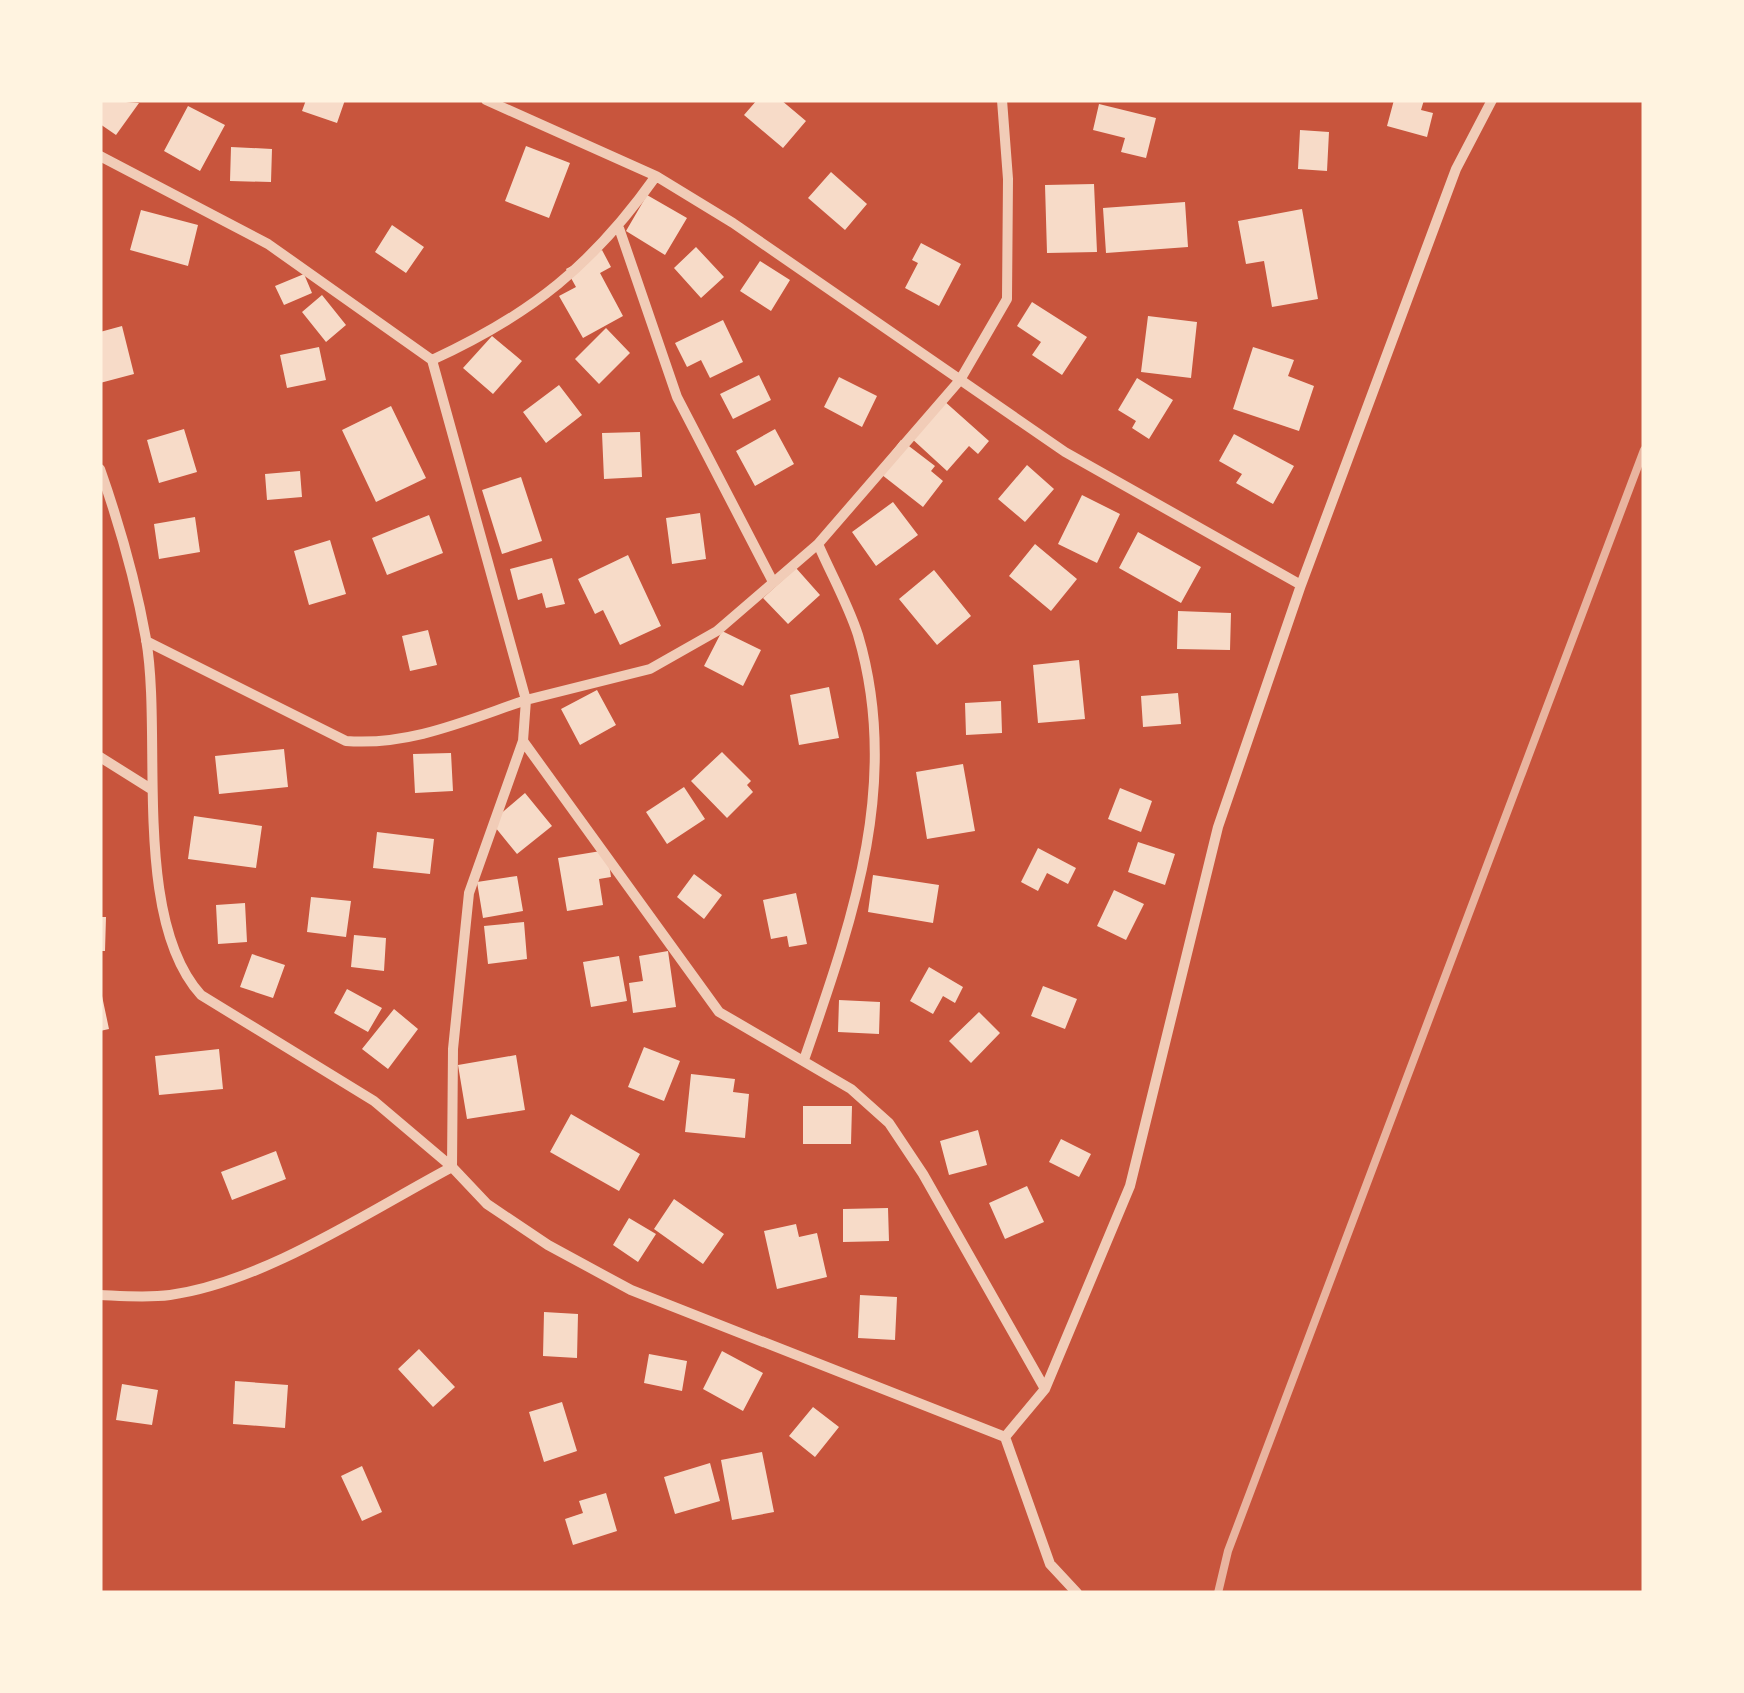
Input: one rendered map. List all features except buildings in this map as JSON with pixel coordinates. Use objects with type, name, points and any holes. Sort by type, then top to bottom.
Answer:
[{"type":"street","points":[[486,100],[656,176],[733,222],[1066,452],[1302,585]]},
{"type":"street","points":[[146,641],[346,741],[377,743],[416,737],[526,700],[650,669],[717,631],[818,544],[960,380],[1006,299],[1008,179],[1002,100]]},
{"type":"street","points":[[1005,1437],[1045,1389],[1130,1186],[1218,827],[1302,585],[1456,168],[1492,100]]},
{"type":"street","points":[[100,156],[268,244],[432,360],[526,700],[523,741],[468,892],[453,1049],[452,1167]]},
{"type":"street","points":[[432,360],[532,308],[619,228],[656,176]]},
{"type":"street","points":[[619,228],[677,397],[772,580]]},
{"type":"street","points":[[100,469],[146,641],[151,790],[172,948],[183,976],[201,995],[374,1102],[452,1167],[487,1204],[548,1245],[630,1290],[1005,1437],[1050,1564],[1077,1593]]},
{"type":"street","points":[[804,1060],[861,881],[872,830],[878,758],[872,694],[857,634],[818,544]]},
{"type":"street","points":[[523,741],[720,1012],[862,1097],[888,1123],[923,1174],[1045,1389]]},
{"type":"street","points":[[100,757],[151,790]]},
{"type":"street","points":[[100,1294],[170,1295],[213,1284],[284,1256],[452,1167]]},
{"type":"railway","points":[[1218,1593],[1228,1551],[1644,450]]}]
